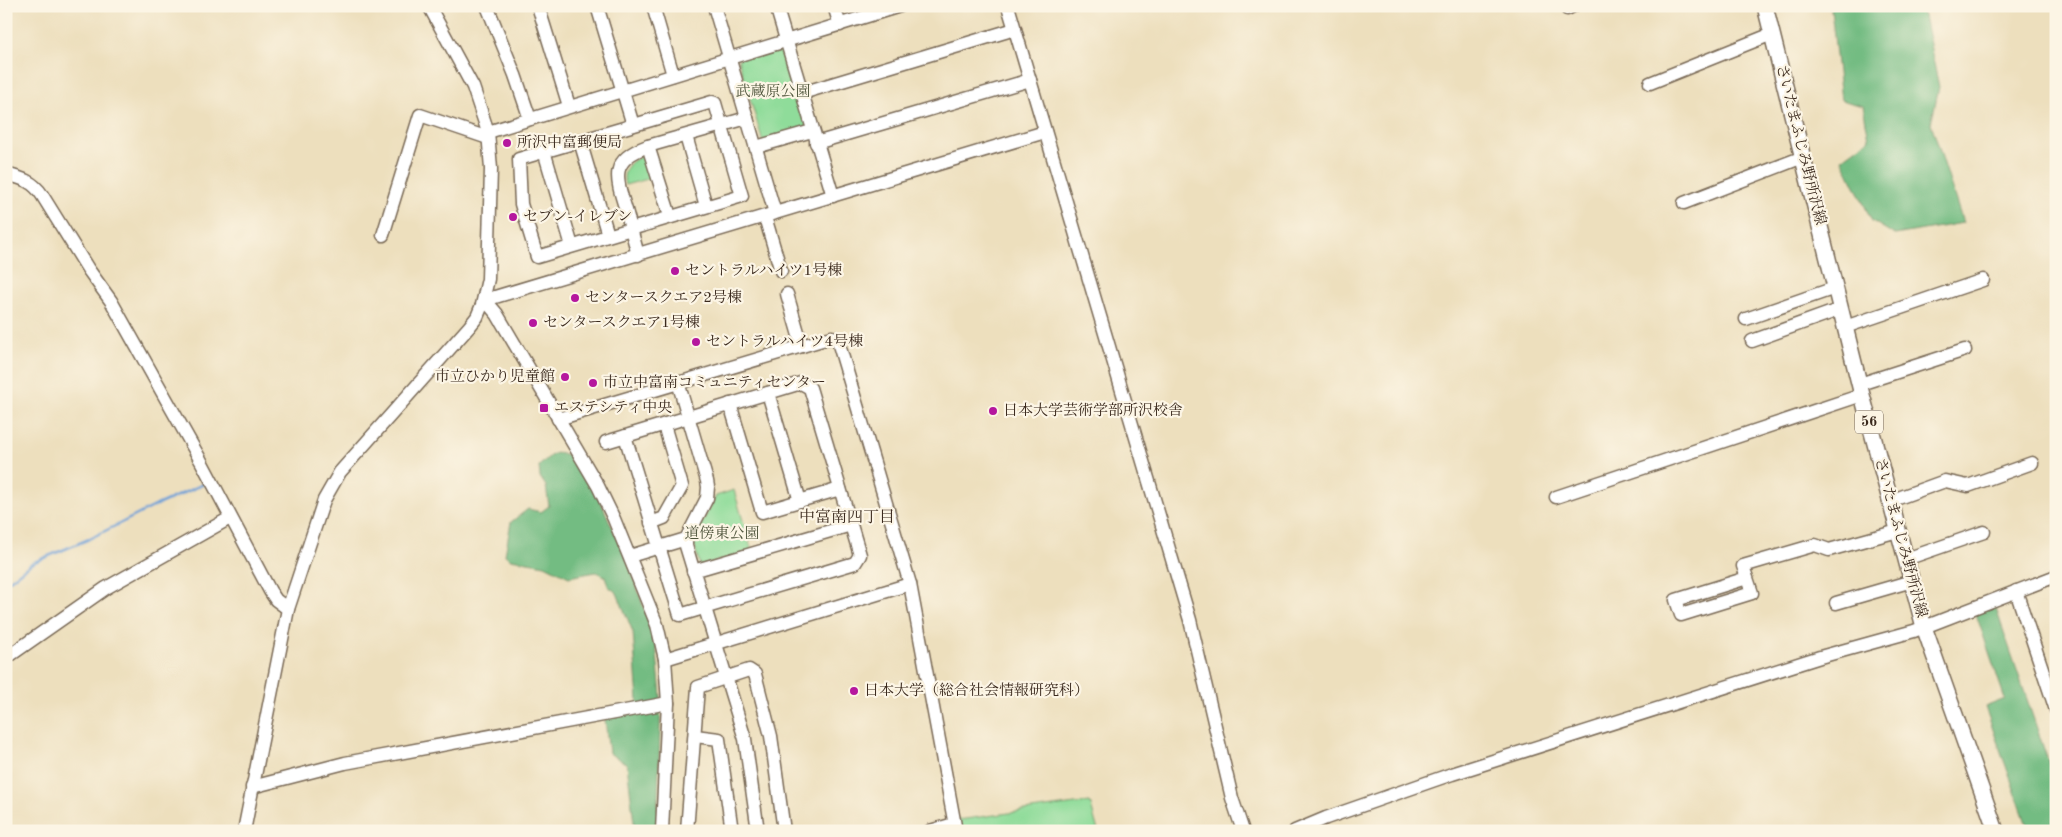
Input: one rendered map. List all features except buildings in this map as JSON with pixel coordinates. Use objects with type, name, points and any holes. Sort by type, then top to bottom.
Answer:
[{"type":"main road","name":"さいたまふじみ野所沢線","points":[[1764,6],[1861,390],[1924,627],[1996,831]]},
{"type":"street","points":[[244,831],[288,609],[324,500],[336,478],[352,457],[469,327],[477,317],[485,300],[488,279],[491,169],[488,135],[473,87],[429,6]]},
{"type":"street","points":[[487,6],[530,118]]},
{"type":"street","points":[[538,6],[569,106]]},
{"type":"street","points":[[597,6],[633,125]]},
{"type":"street","points":[[653,6],[673,75]]},
{"type":"street","points":[[714,6],[756,147],[781,271]]},
{"type":"street","points":[[776,6],[833,196]]},
{"type":"street","points":[[834,6],[840,25]]},
{"type":"street","points":[[1008,6],[1190,620],[1232,798],[1244,831]]},
{"type":"street","points":[[383,235],[420,115],[488,135],[530,118],[895,7]]},
{"type":"street","points":[[802,92],[1015,29]]},
{"type":"street","points":[[1650,83],[1772,34]]},
{"type":"street","points":[[816,143],[1030,80]]},
{"type":"street","points":[[712,102],[715,103],[742,196],[536,257],[521,204],[519,159],[633,125],[712,102]]},
{"type":"street","points":[[638,255],[618,185],[618,174],[626,158],[635,151],[648,146],[747,118]]},
{"type":"street","points":[[756,147],[812,130]]},
{"type":"street","points":[[485,300],[1045,132]]},
{"type":"street","points":[[686,136],[706,206]]},
{"type":"street","points":[[580,141],[608,235]]},
{"type":"street","points":[[648,146],[670,216]]},
{"type":"street","points":[[544,151],[572,246]]},
{"type":"street","points":[[1684,203],[1803,158]]},
{"type":"street","points":[[6,174],[32,183],[42,195],[88,269],[111,301],[276,600],[288,609]]},
{"type":"street","points":[[1845,327],[1983,280]]},
{"type":"street","points":[[1746,319],[1836,288]]},
{"type":"street","points":[[787,294],[802,346]]},
{"type":"street","points":[[485,300],[498,314],[598,486],[630,556],[657,626],[665,659],[668,703],[662,831]]},
{"type":"street","points":[[1752,341],[1841,309]]},
{"type":"street","points":[[558,419],[832,337],[837,338],[910,584],[955,827],[930,831]]},
{"type":"street","points":[[1556,497],[1861,390],[1965,350]]},
{"type":"street","points":[[678,382],[708,487],[707,498],[686,539],[686,546],[745,739],[758,831]]},
{"type":"street","points":[[606,442],[625,436],[664,425],[800,383],[810,388],[860,556],[855,563],[680,615],[625,436]]},
{"type":"street","points":[[768,393],[800,500]]},
{"type":"street","points":[[730,404],[762,512],[840,489]]},
{"type":"street","points":[[651,523],[664,518],[682,486],[664,425]]},
{"type":"street","points":[[1890,501],[1944,481],[1968,486],[2032,463]]},
{"type":"street","points":[[6,658],[106,588],[230,518]]},
{"type":"street","points":[[694,571],[851,525]]},
{"type":"street","points":[[1747,578],[1676,600],[1680,615],[1752,593],[1747,578],[1743,566],[1815,545],[1829,550],[1898,531]]},
{"type":"street","points":[[1906,559],[1984,532]]},
{"type":"street","points":[[630,556],[686,539]]},
{"type":"street","points":[[1294,831],[1461,771],[1811,660],[1924,627],[2056,576]]},
{"type":"street","points":[[1836,603],[1912,581]]},
{"type":"street","points":[[665,659],[910,584]]},
{"type":"street","points":[[2016,591],[2056,710]]},
{"type":"street","points":[[687,831],[698,687],[749,670],[755,674],[770,736],[784,831]]},
{"type":"street","points":[[252,787],[345,763],[668,703]]},
{"type":"street","points":[[695,736],[719,739],[732,831]]},
{"type":"green space","points":[[1833,6],[1919,6],[1924,16],[1939,87],[1931,123],[1963,223],[1895,235],[1872,221],[1842,159],[1869,139],[1863,106],[1841,100],[1831,9]]},
{"type":"green space","name":"武蔵原公園","points":[[783,45],[808,126],[763,142],[738,59]]},
{"type":"green space","points":[[645,156],[652,178],[625,185],[624,175],[628,167],[634,160]]},
{"type":"green space","points":[[556,453],[574,456],[592,482],[630,567],[656,644],[661,696],[657,831],[635,831],[627,764],[609,753],[605,719],[630,714],[638,701],[633,632],[617,593],[608,586],[605,576],[596,572],[569,577],[545,565],[511,559],[505,555],[511,522],[528,509],[541,512],[549,506],[546,486],[540,477],[539,466]]},
{"type":"green space","name":"道傍東公園","points":[[734,490],[752,551],[700,566],[694,544],[696,534],[716,496]]},
{"type":"green space","points":[[1995,606],[2056,784],[2056,831],[2029,831],[1985,707],[2005,699],[1976,614]]},
{"type":"green space","points":[[1090,802],[1098,831],[961,831],[958,820]]},
{"type":"waterway","points":[[6,583],[32,563],[89,539],[206,483]]},
{"type":"place","name":"所沢中富郵便局","points":[[507,143]]},
{"type":"place","name":"セブン-イレブン","points":[[513,217]]},
{"type":"place","name":"セントラルハイツ1号棟","points":[[675,271]]},
{"type":"place","name":"センタースクエア2号棟","points":[[575,298]]},
{"type":"place","name":"センタースクエア1号棟","points":[[533,323]]},
{"type":"place","name":"セントラルハイツ4号棟","points":[[696,342]]},
{"type":"place","name":"市立ひかり児童館","points":[[565,377]]},
{"type":"place","name":"市立中富南コミュニティセンター","points":[[593,383]]},
{"type":"place","name":"エステシティ中央","points":[[544,408]]},
{"type":"place","name":"日本大学芸術学部所沢校舎","points":[[993,411]]},
{"type":"place","name":"日本大学（総合社会情報研究科）","points":[[854,691]]},
{"type":"district","name":"中富南四丁目","points":[[847,518]]}]
